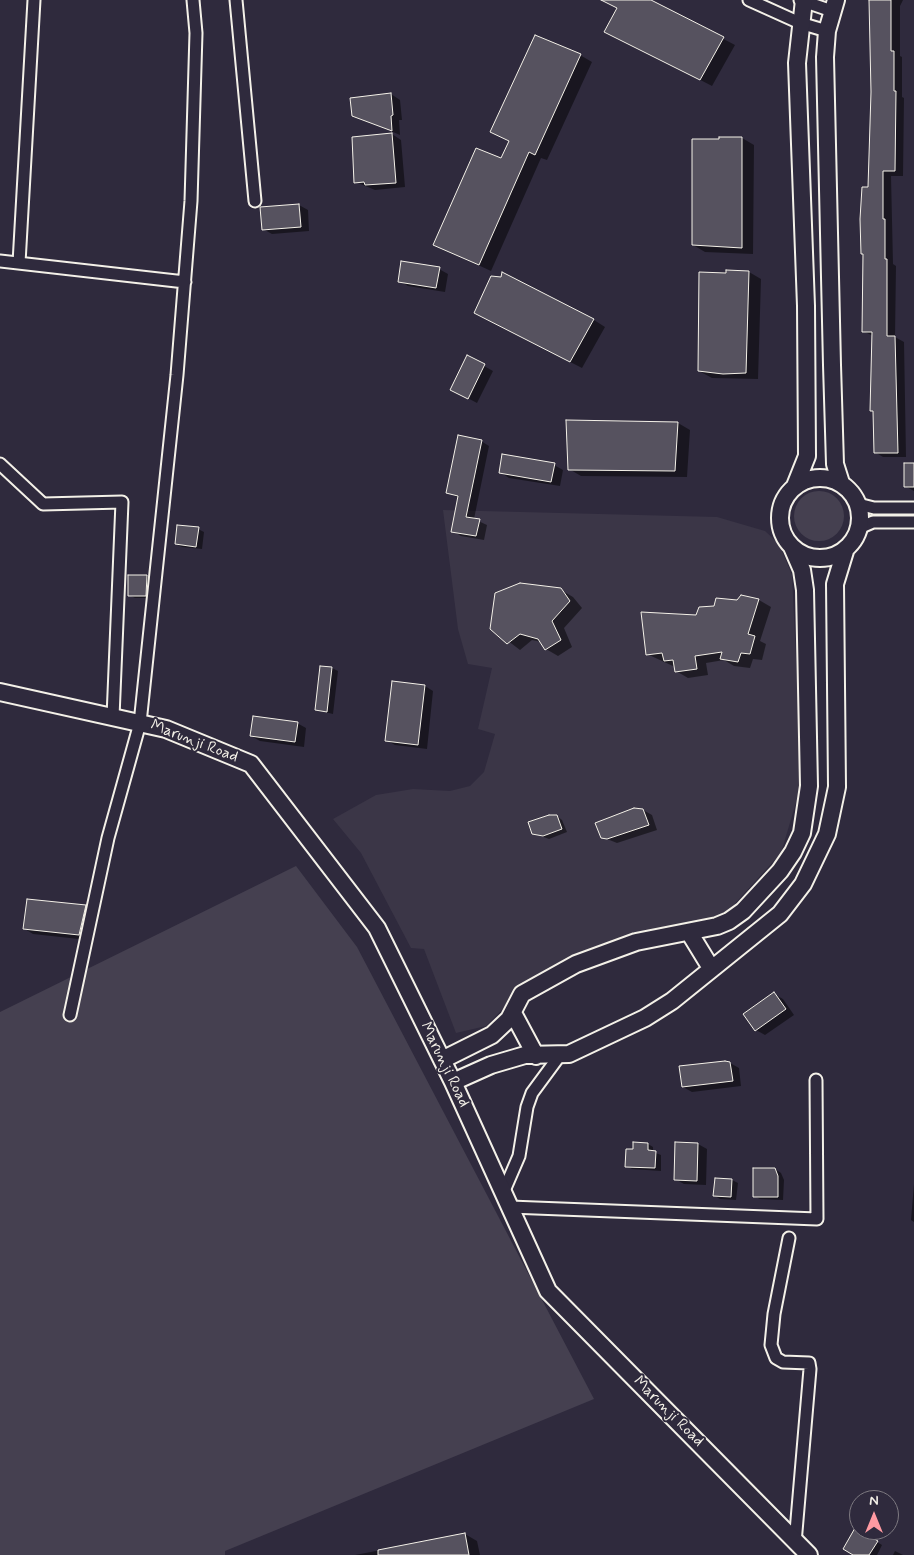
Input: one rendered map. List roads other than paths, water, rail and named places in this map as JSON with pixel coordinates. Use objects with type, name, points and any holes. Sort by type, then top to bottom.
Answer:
[{"type":"street","points":[[19,263],[34,0]]},
{"type":"street","points":[[70,1015],[108,838],[140,723],[177,375],[191,201],[196,33],[193,0]]},
{"type":"street","points":[[236,0],[255,201]]},
{"type":"street","points":[[750,0],[800,23],[827,31]]},
{"type":"street","points":[[442,1060],[492,1035],[513,1013],[522,994],[576,964],[636,942],[717,926],[743,911],[780,871],[802,833],[809,786],[805,590],[802,570],[792,547],[782,532],[780,516],[784,499],[795,486],[807,456],[806,306],[798,63],[802,0],[834,6],[827,31],[825,57],[835,464],[841,483]]},
{"type":"street","points":[[0,261],[185,282]]},
{"type":"street","points":[[0,464],[43,504],[122,502],[113,717]]},
{"type":"street","points":[[792,547],[809,556],[817,558],[828,557],[846,548],[856,537],[861,515],[852,493],[841,483],[825,478],[817,478],[809,479],[795,486]]},
{"type":"street","points":[[858,504],[874,508],[914,508]]},
{"type":"street","points":[[859,528],[873,522],[914,522]]},
{"type":"street","points":[[453,1082],[491,1065],[525,1055],[569,1054],[644,1018],[672,1001],[780,914],[803,884],[826,834],[837,787],[834,584],[846,548]]},
{"type":"street","name":"Marunji Road","points":[[0,692],[166,729],[251,764],[377,928],[453,1082],[548,1291],[795,1543],[809,1555]]},
{"type":"street","points":[[689,932],[711,968]]},
{"type":"street","points":[[513,1013],[536,1056]]},
{"type":"street","points":[[560,1055],[532,1093],[527,1107],[519,1156],[506,1200],[817,1219],[816,1080]]},
{"type":"street","points":[[789,1238],[774,1314],[772,1345],[776,1358],[782,1362],[809,1363],[810,1370],[795,1543]]}]
